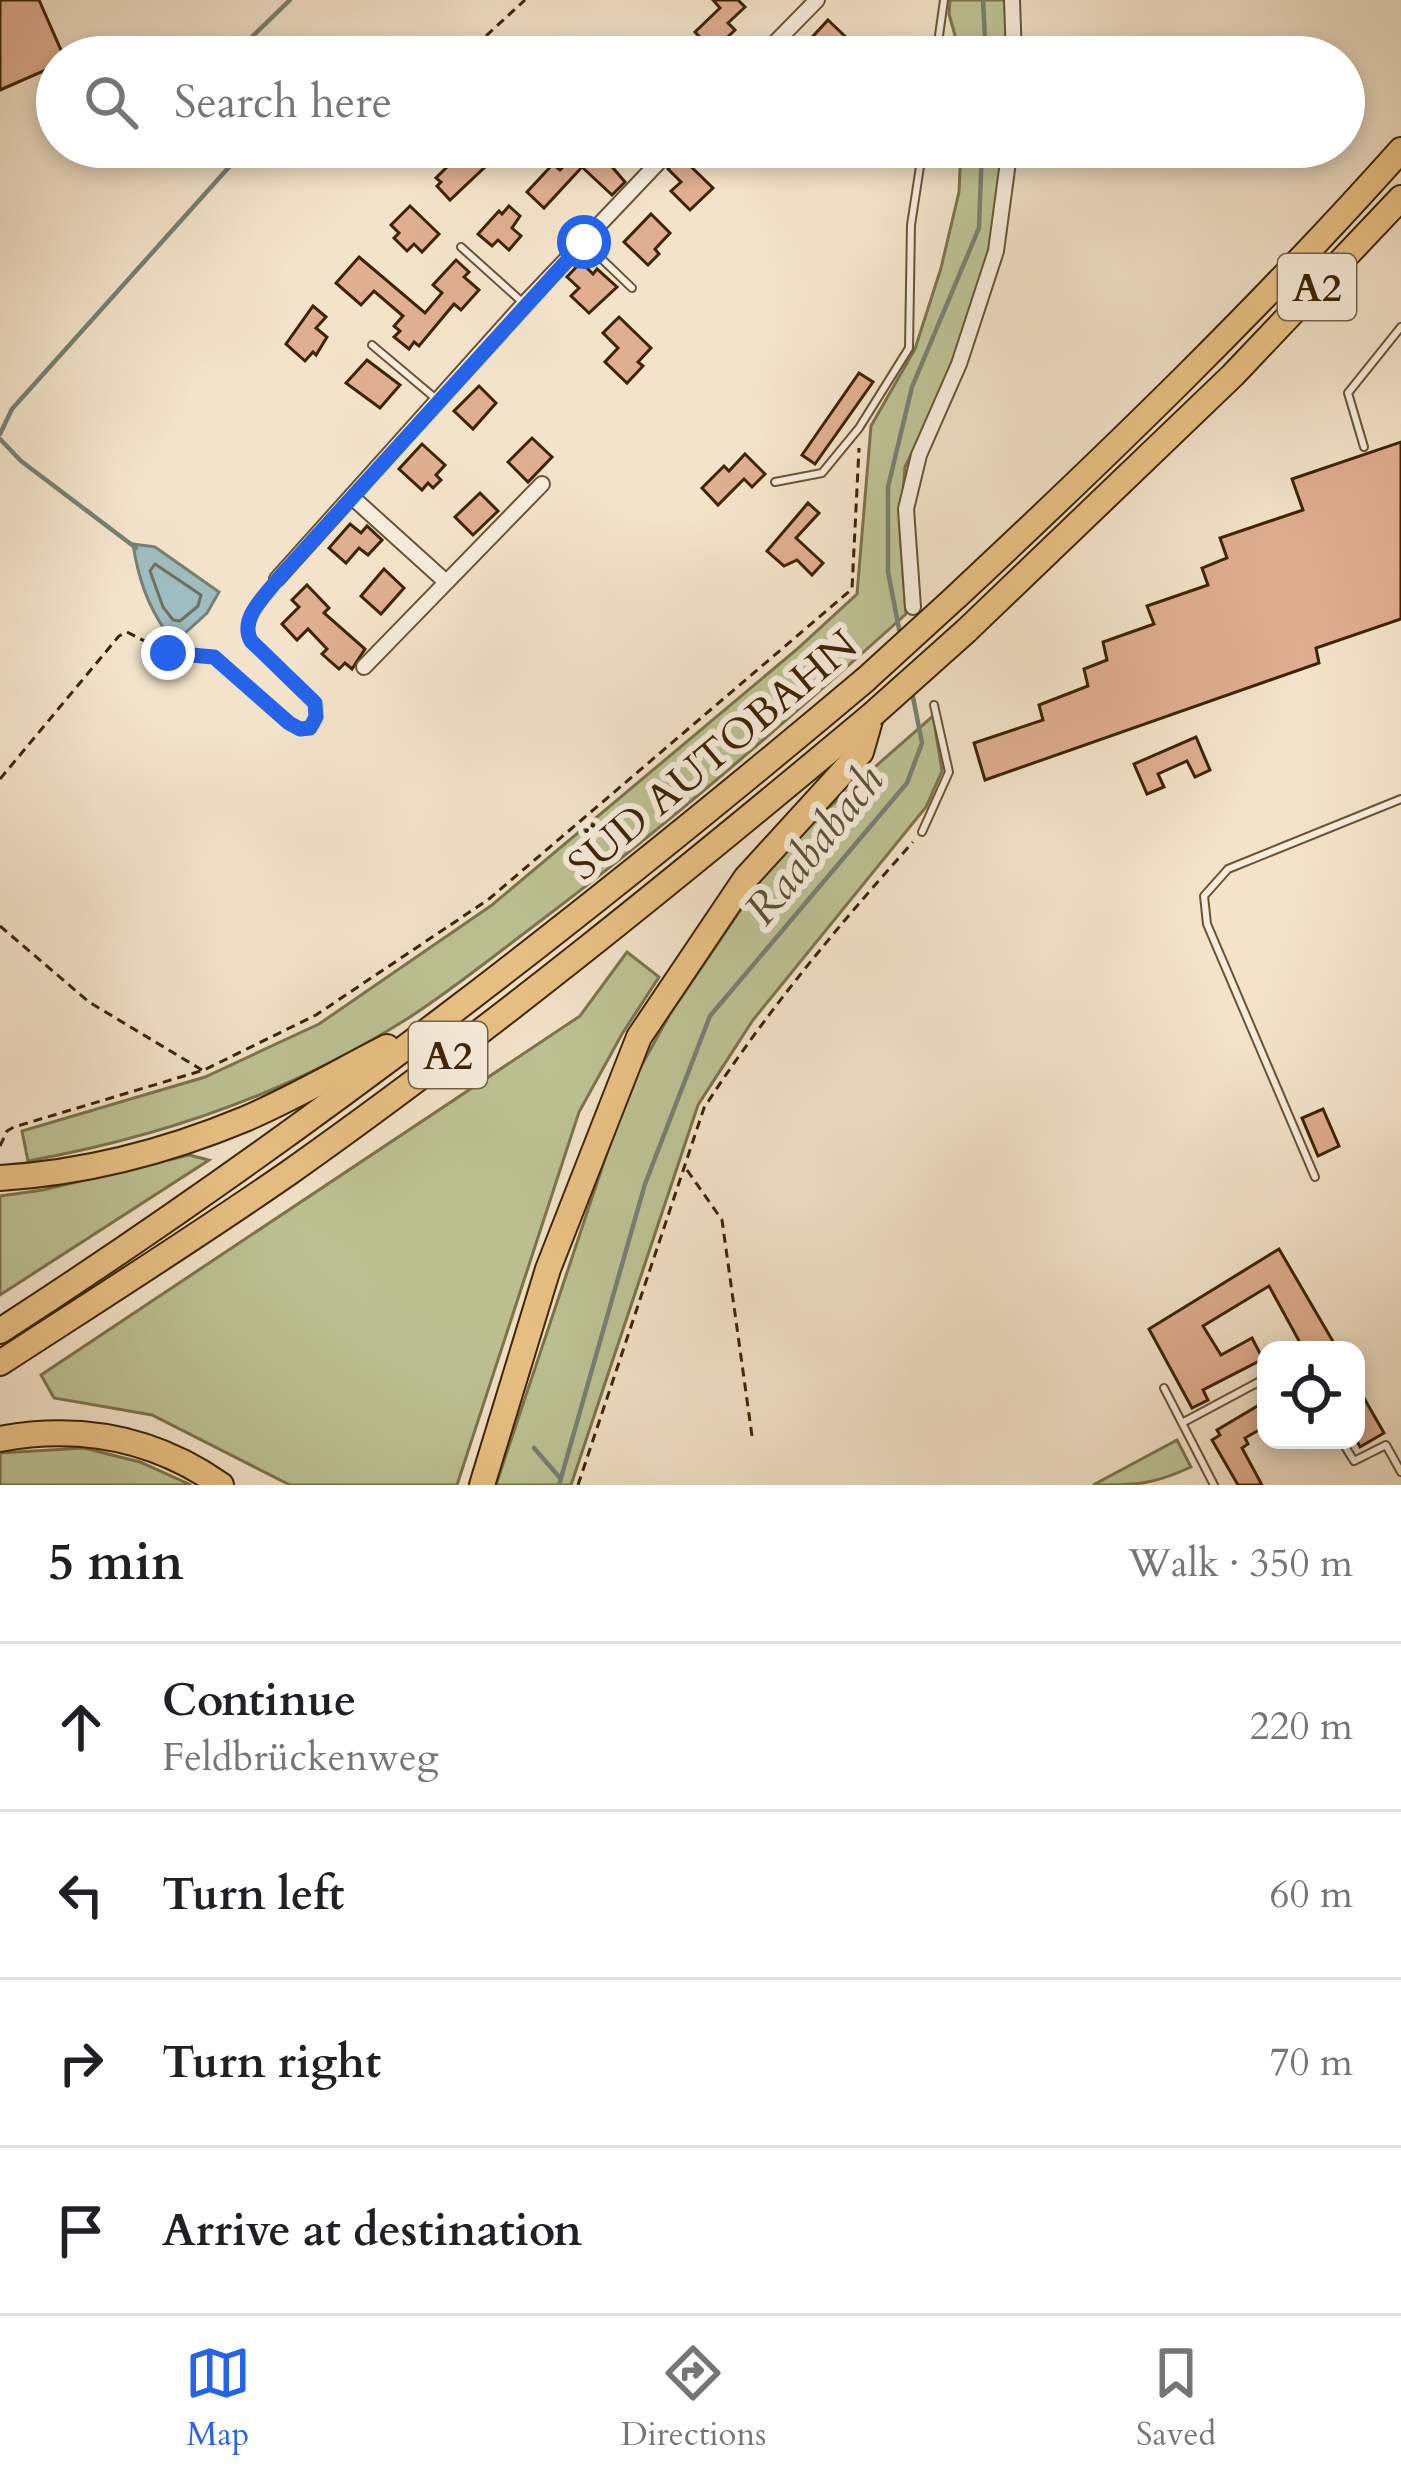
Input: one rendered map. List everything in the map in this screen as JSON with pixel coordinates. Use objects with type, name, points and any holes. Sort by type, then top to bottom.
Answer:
[{"type":"highway","name":"SÜD AUTOBAHN","points":[[0,1331],[267,1153],[674,841],[865,680],[1114,450],[1267,297],[1401,150]]},
{"type":"highway","name":"SÜD AUTOBAHN","points":[[0,1363],[290,1172],[506,1012],[690,867],[966,631],[1233,375],[1401,198]]},
{"type":"highway","points":[[482,1485],[548,1269],[639,1037],[746,878],[861,752],[872,715]]},
{"type":"highway","points":[[0,1178],[128,1157],[244,1119],[443,1019]]},
{"type":"highway","points":[[0,1438],[89,1432],[132,1440],[174,1456],[221,1485]]},
{"type":"street","points":[[781,36],[817,0]]},
{"type":"street","points":[[1012,0],[1013,36]]},
{"type":"street","points":[[278,579],[524,304],[653,168]]},
{"type":"street","points":[[913,607],[906,508],[919,455],[959,364],[996,251],[1007,168]]},
{"type":"street","points":[[364,667],[542,484]]},
{"type":"street","points":[[352,497],[446,582]]},
{"type":"lane","points":[[940,36],[944,0]]},
{"type":"lane","points":[[776,482],[822,473],[860,428],[909,348],[910,225],[920,168]]},
{"type":"lane","points":[[584,242],[632,288]]},
{"type":"lane","points":[[461,247],[524,304]]},
{"type":"lane","points":[[1364,446],[1348,393],[1401,327]]},
{"type":"lane","points":[[372,345],[438,400]]},
{"type":"lane","points":[[922,832],[949,772],[934,705]]},
{"type":"lane","points":[[1315,1177],[1202,909],[1204,896],[1228,869],[1401,799]]},
{"type":"lane","points":[[1182,1423],[1257,1383]]},
{"type":"lane","points":[[1164,1388],[1214,1485]]},
{"type":"lane","points":[[1346,1449],[1354,1460],[1386,1445],[1401,1472]]},
{"type":"path","points":[[486,36],[525,0]]},
{"type":"path","points":[[0,1146],[14,1126],[204,1070],[316,1015],[489,898],[852,590],[860,428]]},
{"type":"path","points":[[0,778],[127,632],[168,653],[214,657],[289,723],[310,728],[316,717],[315,703],[246,634],[246,622],[278,579]]},
{"type":"path","points":[[578,1485],[704,1108],[739,1054],[854,908],[922,832]]},
{"type":"path","points":[[0,926],[88,1003],[204,1070]]},
{"type":"path","points":[[686,1168],[722,1220],[752,1436]]},
{"type":"green space","points":[[950,0],[1005,0],[1006,36],[955,36]]},
{"type":"green space","points":[[960,168],[1002,168],[990,249],[953,369],[905,467],[900,532],[906,614],[631,851],[410,1017],[320,1067],[226,1108],[128,1139],[28,1161],[22,1131],[205,1077],[319,1024],[492,905],[857,594],[871,426],[915,349],[959,192]]},
{"type":"green space","points":[[933,716],[942,771],[926,807],[753,1020],[698,1105],[571,1485],[496,1485],[628,1090],[670,1014],[773,862]]},
{"type":"green space","points":[[627,952],[659,977],[579,1112],[457,1485],[290,1485],[152,1415],[54,1398],[41,1375],[580,1016]]},
{"type":"green space","points":[[189,1155],[209,1160],[0,1295],[0,1196]]},
{"type":"green space","points":[[1177,1440],[1191,1467],[1144,1483],[1093,1485]]},
{"type":"green space","points":[[84,1448],[140,1462],[191,1485],[0,1485],[0,1453]]},
{"type":"water","points":[[133,544],[155,547],[219,592],[207,613],[183,635],[167,633],[154,612]]},
{"type":"building","points":[[0,0],[39,0],[55,36],[36,36],[36,74],[0,90]]},
{"type":"building","points":[[713,0],[738,0],[745,7],[728,23],[735,30],[729,36],[699,36],[695,32],[720,8]]},
{"type":"building","points":[[828,20],[845,36],[813,36]]},
{"type":"building","points":[[446,168],[484,168],[450,200],[436,178]]},
{"type":"building","points":[[549,168],[581,168],[544,208],[527,192]]},
{"type":"building","points":[[583,168],[613,168],[625,182],[612,195]]},
{"type":"building","points":[[692,168],[713,188],[690,210],[671,191],[681,182],[668,169]]},
{"type":"building","points":[[410,206],[439,234],[422,252],[414,244],[407,251],[394,238],[399,233],[391,225]]},
{"type":"building","points":[[509,206],[520,216],[512,228],[521,236],[509,250],[498,240],[492,246],[478,234]]},
{"type":"building","points":[[651,214],[670,233],[648,265],[624,242]]},
{"type":"building","points":[[359,257],[425,313],[442,293],[433,285],[456,260],[469,272],[464,277],[479,290],[461,310],[454,304],[419,346],[414,342],[409,349],[394,337],[400,331],[394,326],[403,316],[374,291],[361,305],[336,283]]},
{"type":"building","points":[[581,262],[617,287],[589,313],[571,296],[579,288],[567,277]]},
{"type":"building","points":[[313,306],[326,317],[316,328],[327,337],[316,355],[313,352],[305,361],[286,344]]},
{"type":"building","points":[[619,317],[651,348],[627,383],[605,362],[618,348],[603,333]]},
{"type":"building","points":[[367,360],[400,385],[380,408],[346,383]]},
{"type":"building","points":[[859,373],[873,382],[815,464],[802,455]]},
{"type":"building","points":[[479,386],[496,403],[473,429],[454,411]]},
{"type":"building","points":[[532,438],[552,457],[528,482],[508,462]]},
{"type":"building","points":[[1401,442],[1401,619],[1316,648],[1319,663],[985,780],[974,743],[1043,720],[1039,705],[1088,686],[1084,669],[1107,660],[1103,642],[1154,624],[1147,606],[1208,585],[1202,568],[1227,558],[1220,538],[1303,510],[1292,479]]},
{"type":"building","points":[[422,444],[445,465],[436,475],[441,480],[422,490],[399,469]]},
{"type":"building","points":[[745,454],[765,474],[752,487],[744,479],[718,505],[702,488],[724,466],[729,471]]},
{"type":"building","points":[[480,493],[498,511],[473,535],[455,517]]},
{"type":"building","points":[[808,503],[819,513],[796,538],[823,563],[812,575],[797,560],[784,566],[767,551]]},
{"type":"building","points":[[350,524],[361,533],[367,526],[382,540],[368,555],[359,548],[346,563],[329,548]]},
{"type":"building","points":[[384,569],[404,588],[381,614],[361,596]]},
{"type":"building","points":[[307,585],[329,608],[324,613],[365,649],[352,669],[345,663],[339,669],[322,654],[327,649],[308,629],[297,640],[282,624],[299,607],[292,600]]},
{"type":"building","points":[[1196,737],[1210,770],[1195,777],[1187,761],[1158,774],[1164,787],[1147,794],[1134,764]]},
{"type":"building","points":[[1323,1109],[1339,1146],[1318,1156],[1302,1118]]},
{"type":"building","points":[[1279,1249],[1333,1341],[1299,1341],[1269,1286],[1203,1326],[1221,1355],[1252,1338],[1257,1362],[1203,1390],[1208,1400],[1192,1408],[1149,1329]]},
{"type":"building","points":[[1365,1400],[1384,1433],[1365,1444]]},
{"type":"building","points":[[1257,1406],[1257,1431],[1245,1438],[1248,1444],[1242,1448],[1262,1485],[1238,1485],[1212,1440],[1220,1435],[1217,1430]]},
{"type":"waterway","points":[[253,36],[290,0]]},
{"type":"waterway","name":"Raababach","points":[[983,0],[985,36]]},
{"type":"waterway","points":[[0,434],[12,409],[228,168]]},
{"type":"waterway","name":"Raababach","points":[[900,634],[888,572],[888,487],[912,387],[979,228],[981,168]]},
{"type":"waterway","points":[[0,439],[21,461],[136,548]]},
{"type":"waterway","name":"Raababach","points":[[559,1485],[645,1184],[710,1016],[907,783],[922,743],[912,692]]},
{"type":"waterway","points":[[534,1448],[561,1479]]},
{"type":"route","points":[[168,653],[214,657],[289,723],[310,728],[316,717],[315,703],[251,641],[246,622],[278,579],[584,242]]}]
